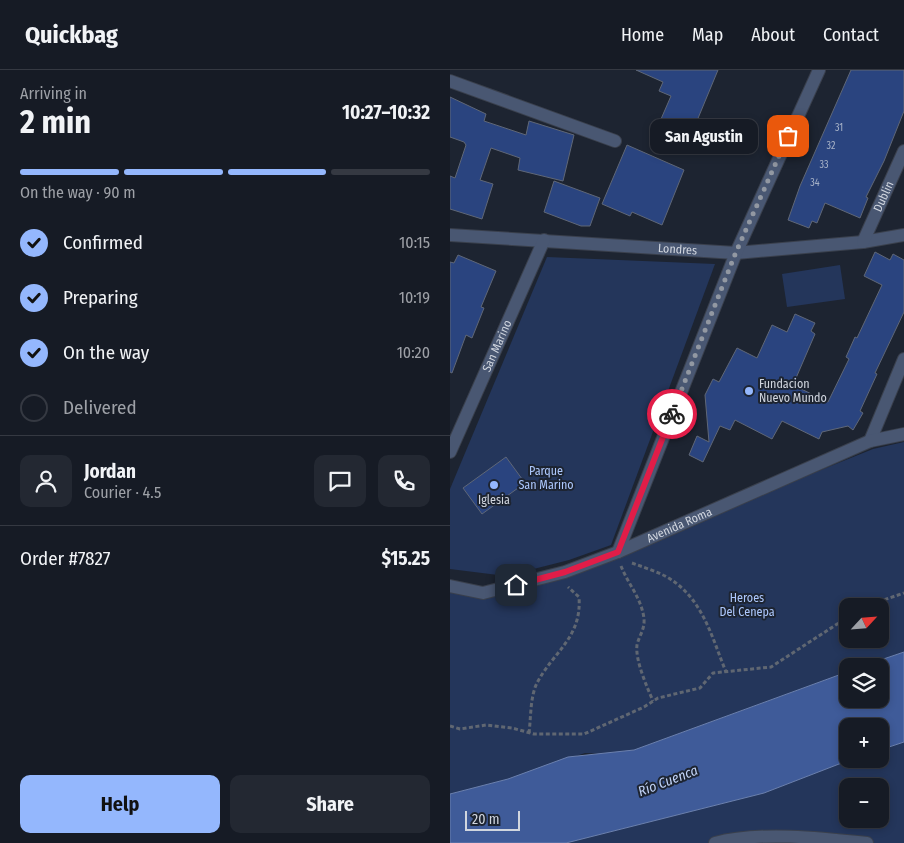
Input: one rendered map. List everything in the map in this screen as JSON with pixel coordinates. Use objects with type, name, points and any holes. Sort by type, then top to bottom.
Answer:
[{"type":"street","points":[[618,555],[736,252],[818,70]]},
{"type":"street","points":[[450,81],[615,141]]},
{"type":"street","name":"Dublin","points":[[863,242],[904,151]]},
{"type":"street","name":"Londres","points":[[450,235],[736,252],[863,242],[904,235]]},
{"type":"street","name":"San Marino","points":[[450,452],[544,240]]},
{"type":"street","points":[[870,441],[904,359]]},
{"type":"street","name":"Avenida Roma","points":[[450,586],[483,593],[565,572],[618,555],[870,441],[904,434]]},
{"type":"street","points":[[716,843],[728,840],[807,837],[867,843]]},
{"type":"path","points":[[618,555],[666,576],[696,602],[709,625],[726,672]]},
{"type":"path","points":[[618,555],[642,610],[643,628],[637,647],[643,679],[653,701]]},
{"type":"path","points":[[530,733],[536,684],[567,644],[580,610],[579,597],[564,583],[565,572]]},
{"type":"path","points":[[889,598],[904,593]]},
{"type":"path","points":[[450,726],[460,729],[486,725],[512,728],[530,733],[584,734],[653,701],[700,688],[713,673],[771,667],[839,623]]},
{"type":"green space","name":"Parque San Marino","points":[[547,257],[715,264],[611,545],[569,560],[506,576],[450,569],[450,489]]},
{"type":"green space","points":[[840,265],[845,299],[787,307],[782,274]]},
{"type":"green space","name":"Heroes Del Cenepa","points":[[904,442],[904,652],[886,658],[839,658],[839,675],[634,750],[605,754],[585,753],[508,779],[450,794],[450,586],[483,593],[618,552],[873,449]]},
{"type":"green space","points":[[904,739],[904,843],[867,843],[807,837],[715,843],[566,843],[764,793],[839,764],[839,768],[889,768],[889,747],[898,744]]},
{"type":"water","name":"Río Cuenca","points":[[904,652],[904,742],[889,747],[889,718],[839,718],[839,764],[764,793],[566,843],[450,843],[450,794],[508,779],[568,757],[634,750],[839,675],[839,708],[889,708],[889,658],[886,658]]},
{"type":"building","points":[[636,70],[718,70],[689,140],[658,126],[671,96],[659,91],[663,82]]},
{"type":"building","points":[[851,70],[904,70],[904,111],[884,161],[866,197],[868,198],[860,218],[825,203],[817,223],[812,221],[809,228],[788,220],[800,186]]},
{"type":"building","points":[[450,97],[486,114],[484,121],[526,135],[529,121],[574,135],[563,181],[518,170],[520,158],[491,148],[480,180],[493,184],[482,219],[450,209],[450,176],[455,178],[466,145],[464,142],[450,137]]},
{"type":"building","points":[[627,145],[684,170],[662,225],[632,212],[630,216],[602,204]]},
{"type":"building","points":[[554,181],[600,198],[590,226],[581,226],[544,212]]},
{"type":"building","points":[[875,252],[890,260],[893,254],[904,260],[904,312],[875,373],[877,374],[860,411],[863,413],[853,430],[848,426],[822,432],[819,439],[782,421],[772,439],[735,420],[730,430],[720,426],[703,462],[689,455],[697,436],[709,442],[705,395],[713,379],[719,382],[737,348],[757,358],[772,325],[787,332],[795,314],[815,323],[811,331],[815,334],[793,385],[828,402],[849,359],[846,357],[855,337],[857,338],[882,285],[864,276]]},
{"type":"building","points":[[458,255],[496,271],[481,307],[484,308],[472,338],[466,335],[452,373],[450,372],[450,262],[454,263]]},
{"type":"building","name":"Iglesia","points":[[506,457],[525,483],[482,514],[463,488]]},
{"type":"way so far","points":[[672,414],[736,252],[788,136]]},
{"type":"place","name":"San Agustin","points":[[788,136]]},
{"type":"place","name":"Fundacion Nuevo Mundo","points":[[749,391]]},
{"type":"place","name":"Iglesia","points":[[494,485]]},
{"type":"route","points":[[516,585],[565,572],[618,552],[672,414]]}]
